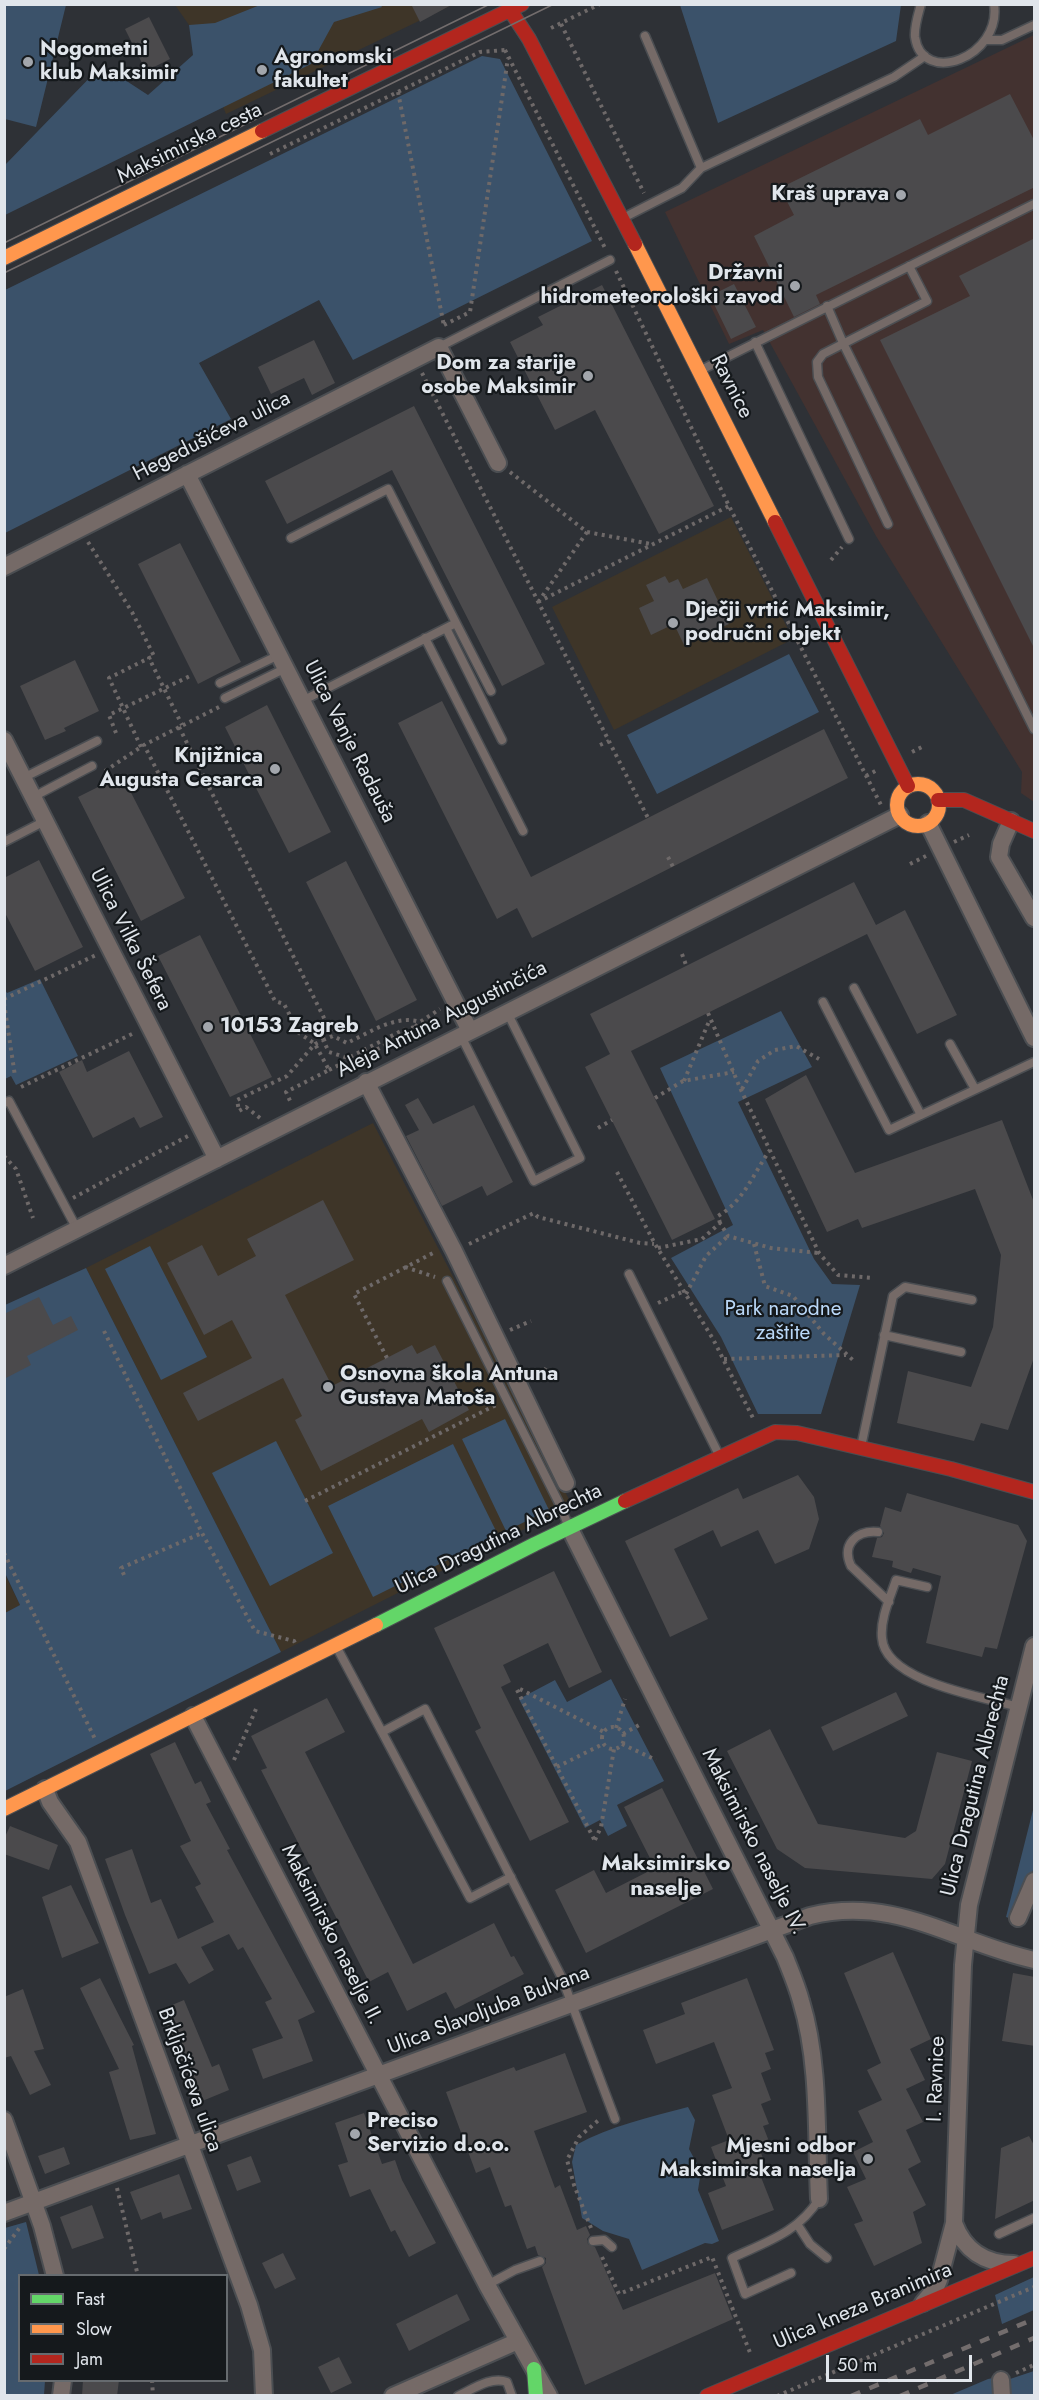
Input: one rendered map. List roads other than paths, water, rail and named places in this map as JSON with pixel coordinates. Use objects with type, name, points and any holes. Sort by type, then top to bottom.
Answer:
[{"type":"street","name":"Ravnice","points":[[513,6],[908,786]]},
{"type":"street","name":"Maksimirska cesta","points":[[4,258],[513,6]]},
{"type":"street","name":"Hegedušićeva ulica","points":[[4,567],[439,347]]},
{"type":"street","points":[[439,347],[498,463]]},
{"type":"street","name":"Ulica Vanje Radauša","points":[[187,474],[302,700],[465,1034]]},
{"type":"street","name":"Ulica Vilka Šefera","points":[[4,740],[217,1159]]},
{"type":"street","points":[[914,784],[927,786],[936,794],[938,800],[937,813],[928,823],[916,826],[909,824],[897,809],[899,796],[908,786],[914,784]]},
{"type":"street","points":[[938,800],[964,800],[1035,831]]},
{"type":"street","name":"Aleja Antuna Augustinčića","points":[[4,1266],[900,815]]},
{"type":"street","points":[[1011,821],[1001,844],[999,857],[1035,918]]},
{"type":"street","points":[[928,823],[1035,1038]]},
{"type":"street","points":[[366,1082],[452,1248],[566,1482]]},
{"type":"street","name":"Ulica Dragutina Albrechta","points":[[4,1809],[336,1646],[569,1527],[613,1509],[755,1438],[775,1432],[797,1433],[1035,1492]]},
{"type":"street","name":"Maksimirsko naselje IV.","points":[[569,1527],[772,1930],[802,2002],[814,2075],[819,2199]]},
{"type":"street","name":"Ulica Dragutina Albrechta","points":[[965,1937],[969,1905],[1035,1647]]},
{"type":"street","name":"Maksimirsko naselje II.","points":[[193,1716],[487,2285],[549,2396]]},
{"type":"street","name":"Brkljačićeva ulica","points":[[45,1789],[55,1809],[78,1842],[249,2305],[259,2335],[264,2367],[264,2396]]},
{"type":"street","points":[[1018,1918],[1035,1881]]},
{"type":"street","name":"Ulica Slavoljuba Bulvana","points":[[4,2213],[825,1912],[872,1911],[909,1918],[1035,1960]]},
{"type":"street","name":"I. Ravnice","points":[[920,2306],[939,2280],[954,2223],[965,1937]]},
{"type":"street","points":[[4,2120],[34,2202],[54,2274]]},
{"type":"street","points":[[954,2223],[963,2240],[982,2258],[995,2262],[1028,2260]]},
{"type":"street","name":"Ulica kneza Branimira","points":[[707,2396],[1028,2260]]},
{"type":"street","points":[[400,2394],[518,2341]]},
{"type":"street","points":[[534,2369],[536,2396]]},
{"type":"lane","points":[[921,4],[915,37],[918,46],[925,56],[941,62],[952,62],[971,54],[987,40],[997,6]]},
{"type":"lane","points":[[987,40],[1002,40],[1035,25]]},
{"type":"lane","points":[[645,36],[701,168]]},
{"type":"lane","points":[[622,218],[682,188],[701,168],[894,77],[925,56]]},
{"type":"lane","points":[[699,371],[1035,204]]},
{"type":"lane","points":[[439,347],[610,260]]},
{"type":"lane","points":[[888,524],[818,377],[817,362],[823,354],[927,301],[909,266]]},
{"type":"lane","points":[[827,306],[843,344],[1035,729]]},
{"type":"lane","points":[[755,342],[849,539]]},
{"type":"lane","points":[[291,538],[388,489],[490,691]]},
{"type":"lane","points":[[302,700],[456,623]]},
{"type":"lane","points":[[446,628],[502,740]]},
{"type":"lane","points":[[425,638],[523,831]]},
{"type":"lane","points":[[220,683],[283,662]]},
{"type":"lane","points":[[226,701],[283,662]]},
{"type":"lane","points":[[23,778],[97,741]]},
{"type":"lane","points":[[33,797],[92,766]]},
{"type":"lane","points":[[4,842],[45,821]]},
{"type":"lane","points":[[854,988],[921,1115]]},
{"type":"lane","points":[[823,1002],[889,1130],[1035,1062]]},
{"type":"lane","points":[[465,1034],[534,1181],[580,1158],[507,1012]]},
{"type":"lane","points":[[950,1044],[975,1089]]},
{"type":"lane","points":[[4,1103],[9,1101],[77,1229]]},
{"type":"lane","points":[[629,1274],[719,1455]]},
{"type":"lane","points":[[447,1281],[569,1527]]},
{"type":"lane","points":[[861,1448],[893,1296],[905,1287],[972,1300]]},
{"type":"lane","points":[[885,1335],[961,1353]]},
{"type":"lane","points":[[878,1532],[868,1531],[855,1536],[847,1550],[848,1559],[851,1566],[889,1602]]},
{"type":"lane","points":[[927,1587],[896,1580],[883,1622],[884,1647],[890,1658],[903,1670],[919,1679],[1019,1707]]},
{"type":"lane","points":[[336,1646],[470,1898],[511,1877]]},
{"type":"lane","points":[[382,1732],[425,1709],[562,1978],[615,2119]]},
{"type":"lane","points":[[791,2273],[746,2294],[732,2258],[789,2231],[810,2214],[819,2199]]},
{"type":"lane","points":[[999,2234],[1035,2218]]},
{"type":"lane","points":[[797,2224],[810,2244],[827,2258]]},
{"type":"lane","points":[[593,2238],[604,2240],[612,2247]]},
{"type":"lane","points":[[487,2285],[515,2270],[540,2261]]},
{"type":"lane","points":[[458,2396],[490,2381],[500,2380],[507,2382],[512,2396]]},
{"type":"tram line","points":[[4,243],[490,4]]},
{"type":"tram line","points":[[4,273],[554,4]]},
{"type":"railway","points":[[851,2396],[1034,2319]]},
{"type":"railway","points":[[900,2396],[1034,2338]]},
{"type":"place","name":"Nogometni klub Maksimir","points":[[28,62]]},
{"type":"place","name":"Agronomski fakultet","points":[[262,70]]},
{"type":"place","name":"Kraš uprava","points":[[901,195]]},
{"type":"place","name":"Državni hidrometeorološki zavod","points":[[795,286]]},
{"type":"place","name":"Dom za starije osobe Maksimir","points":[[588,376]]},
{"type":"place","name":"Dječji vrtić Maksimir, područni objekt","points":[[673,623]]},
{"type":"place","name":"Knjižnica Augusta Cesarca","points":[[275,769]]},
{"type":"place","name":"10153 Zagreb","points":[[208,1027]]},
{"type":"place","name":"Osnovna škola Antuna Gustava Matoša","points":[[328,1387]]},
{"type":"place","name":"Preciso Servizio d.o.o.","points":[[355,2134]]},
{"type":"place","name":"Mjesni odbor Maksimirska naselja","points":[[868,2159]]},
{"type":"district","name":"Maksimirsko naselje","points":[[666,1878]]},
{"type":"park label","name":"Park narodne zaštite","points":[[783,1322]]}]
